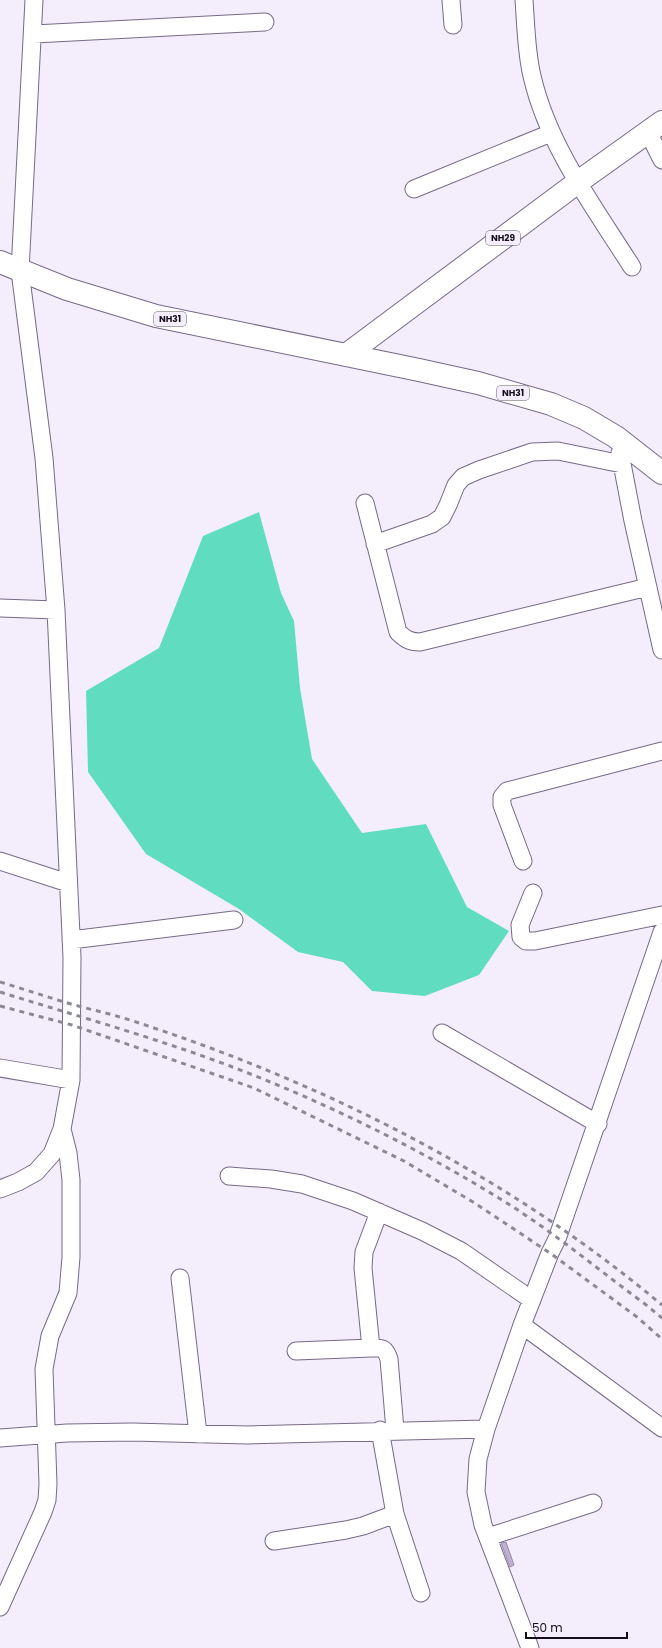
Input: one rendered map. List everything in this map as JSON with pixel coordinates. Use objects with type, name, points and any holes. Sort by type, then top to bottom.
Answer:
[{"type":"highway","name":"NH29","points":[[346,355],[578,182],[655,127]]},
{"type":"highway","name":"NH31","points":[[0,262],[67,289],[156,316],[478,383],[551,404],[584,418],[616,437],[662,473]]},
{"type":"street","points":[[0,1189],[18,1182],[36,1172],[52,1154],[62,1129],[71,1080],[71,940],[56,610],[44,458],[20,271],[34,34],[34,0]]},
{"type":"street","points":[[451,0],[453,25]]},
{"type":"street","points":[[524,0],[532,75],[540,104],[552,133],[578,182],[632,267]]},
{"type":"street","points":[[34,34],[265,22]]},
{"type":"street","points":[[655,127],[662,160]]},
{"type":"street","points":[[414,189],[552,133]]},
{"type":"street","points":[[616,437],[662,650]]},
{"type":"street","points":[[375,544],[432,524],[442,517],[456,485],[464,477],[479,470],[532,452],[558,451],[622,464]]},
{"type":"street","points":[[365,503],[398,632],[407,640],[413,642],[420,642],[648,587]]},
{"type":"street","points":[[0,608],[56,610]]},
{"type":"street","points":[[523,861],[502,805],[502,796],[507,791],[662,751]]},
{"type":"street","points":[[0,861],[68,883]]},
{"type":"street","points":[[533,893],[520,926],[521,937],[526,941],[535,941],[662,915]]},
{"type":"street","points":[[71,940],[234,920]]},
{"type":"street","points":[[530,1648],[483,1524],[476,1492],[478,1460],[486,1429],[522,1325],[550,1253],[557,1239],[598,1124],[662,932]]},
{"type":"street","points":[[442,1033],[598,1124]]},
{"type":"street","points":[[0,1068],[71,1080]]},
{"type":"street","points":[[0,1607],[47,1500],[48,1484],[44,1369],[50,1336],[68,1293],[70,1276],[71,1180],[68,1153],[62,1129]]},
{"type":"street","points":[[229,1176],[271,1179],[302,1184],[353,1201],[422,1231],[461,1251],[532,1300]]},
{"type":"street","points":[[370,1348],[363,1268],[364,1252],[379,1212]]},
{"type":"street","points":[[180,1278],[198,1434]]},
{"type":"street","points":[[522,1325],[662,1428]]},
{"type":"street","points":[[296,1351],[382,1348],[387,1352],[389,1359],[387,1430],[395,1514],[421,1593]]},
{"type":"street","points":[[0,1438],[132,1432],[247,1435],[387,1430],[486,1429]]},
{"type":"street","points":[[488,1537],[593,1503]]},
{"type":"street","points":[[274,1541],[364,1526],[395,1514]]},
{"type":"shaded area","points":[[259,512],[281,593],[294,621],[300,688],[312,759],[362,833],[426,824],[467,907],[509,931],[479,975],[425,996],[372,991],[343,962],[298,952],[239,909],[146,854],[88,772],[86,691],[159,648],[203,536]]},
{"type":"building","points":[[506,1542],[514,1565],[510,1567],[501,1543]]},
{"type":"railway","points":[[0,982],[125,1019],[204,1046],[274,1073],[343,1104],[411,1138],[477,1174],[541,1214],[603,1258],[662,1305]]},
{"type":"railway","points":[[0,992],[125,1030],[217,1061],[282,1087],[382,1133],[479,1186],[545,1228],[662,1318]]},
{"type":"railway","points":[[0,1006],[72,1025],[254,1088],[404,1161],[473,1202],[550,1253],[637,1317],[662,1339]]}]
